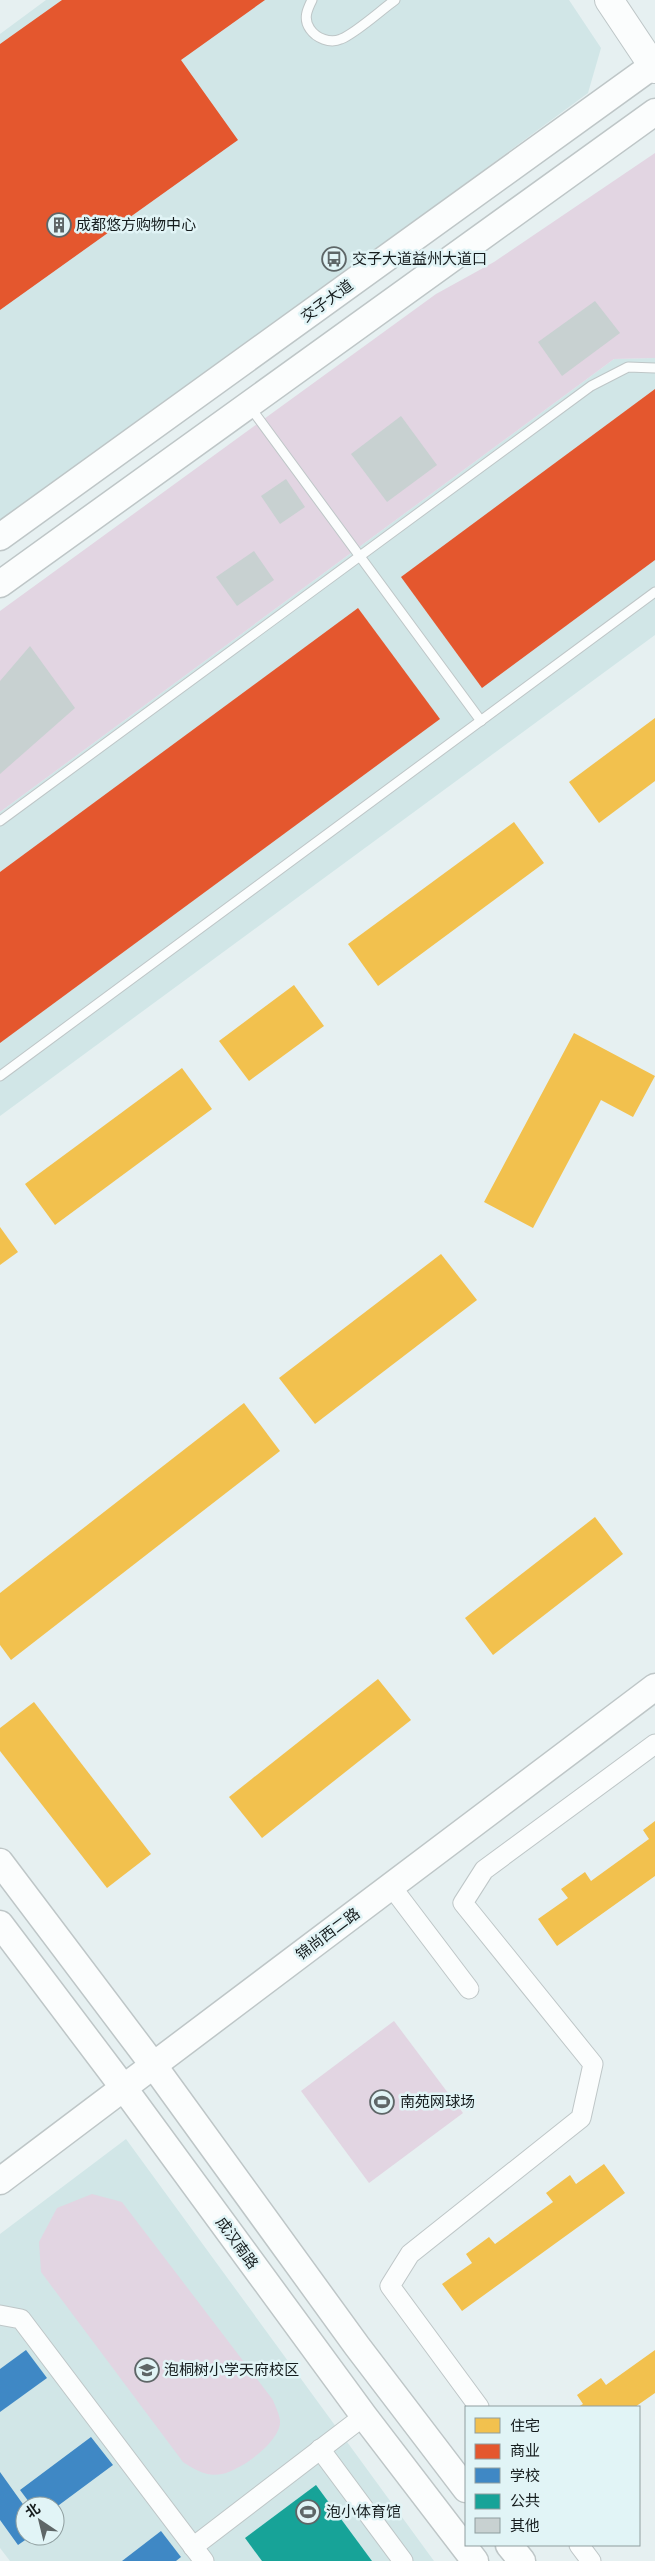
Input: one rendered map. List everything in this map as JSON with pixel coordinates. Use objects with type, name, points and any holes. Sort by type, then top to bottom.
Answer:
[{"type":"main road","points":[[609,0],[654,66]]},
{"type":"main road","name":"交子大道","points":[[0,537],[654,66]]},
{"type":"main road","points":[[0,584],[655,112]]},
{"type":"main road","name":"锦尚西二路","points":[[0,2181],[655,1687]]},
{"type":"main road","points":[[0,1862],[154,2066],[357,2346],[465,2488]]},
{"type":"main road","name":"成汉南路","points":[[0,1924],[123,2087],[364,2416],[475,2561]]},
{"type":"main road","points":[[510,2546],[522,2561]]},
{"type":"street","points":[[478,2406],[390,2286],[410,2254],[581,2118],[593,2064],[463,1903],[484,1870],[655,1744]]},
{"type":"street","points":[[391,1886],[469,1989]]},
{"type":"street","points":[[0,2314],[21,2320],[198,2554],[320,2449],[364,2416]]},
{"type":"street","points":[[320,2449],[403,2561]]},
{"type":"street","points":[[580,2546],[591,2561]]},
{"type":"lane","points":[[312,0],[306,12],[307,25],[315,36],[329,40],[341,40],[395,0]]},
{"type":"lane","points":[[0,821],[591,386],[628,367],[655,368]]},
{"type":"lane","points":[[248,405],[481,721]]},
{"type":"lane","points":[[0,1076],[655,592]]},
{"type":"shaded area","points":[[46,0],[569,0],[601,48],[588,93],[0,526],[0,34]]},
{"type":"shaded area","points":[[655,153],[655,358],[614,359],[0,812],[0,611],[436,294],[494,262]]},
{"type":"shaded area","points":[[655,358],[655,635],[0,1116],[0,812],[614,359]]},
{"type":"shaded area","name":"南苑网球场","points":[[394,2021],[463,2113],[369,2183],[301,2091]]},
{"type":"shaded area","name":"泡桐树小学天府校区","points":[[126,2139],[434,2561],[10,2561],[0,2548],[0,2234]]},
{"type":"shaded area","points":[[92,2194],[122,2202],[273,2400],[280,2419],[278,2430],[258,2454],[230,2472],[217,2475],[206,2474],[183,2462],[41,2272],[39,2242],[57,2208]]},
{"type":"building: 住宅","points":[[655,718],[655,781],[599,823],[569,782]]},
{"type":"building: 住宅","points":[[514,822],[544,863],[378,986],[348,944]]},
{"type":"building: 住宅","points":[[294,985],[324,1026],[249,1081],[219,1041]]},
{"type":"building: 住宅","points":[[574,1033],[655,1076],[633,1117],[601,1100],[533,1228],[484,1202]]},
{"type":"building: 住宅","points":[[182,1068],[212,1109],[55,1225],[25,1184]]},
{"type":"building: 住宅","points":[[0,1227],[18,1252],[0,1265]]},
{"type":"building: 住宅","points":[[441,1254],[477,1300],[315,1424],[279,1378]]},
{"type":"building: 住宅","points":[[244,1403],[280,1451],[11,1660],[0,1645],[0,1593]]},
{"type":"building: 住宅","points":[[595,1517],[623,1554],[493,1655],[465,1618]]},
{"type":"building: 住宅","points":[[378,1679],[411,1720],[262,1838],[229,1797]]},
{"type":"building: 住宅","points":[[34,1702],[151,1854],[107,1888],[0,1751],[0,1728]]},
{"type":"building: 住宅","points":[[655,1821],[655,1876],[557,1946],[538,1919],[568,1898],[561,1889],[585,1872],[591,1881],[649,1839],[643,1830]]},
{"type":"building: 住宅","points":[[604,2164],[625,2193],[462,2311],[442,2284],[472,2263],[466,2254],[489,2237],[495,2244],[553,2202],[546,2193],[570,2175],[576,2184]]},
{"type":"building: 住宅","points":[[655,2350],[655,2393],[636,2406],[580,2406],[583,2404],[577,2395],[601,2378],[606,2385]]},
{"type":"building: 商业","name":"成都悠方购物中心","points":[[62,0],[265,0],[181,60],[238,140],[0,310],[0,44]]},
{"type":"building: 商业","points":[[655,389],[655,560],[482,688],[401,577]]},
{"type":"building: 商业","points":[[358,608],[440,719],[0,1043],[0,872]]},
{"type":"building: 学校","points":[[26,2350],[47,2378],[0,2412],[0,2369]]},
{"type":"building: 学校","points":[[91,2437],[113,2465],[65,2501],[65,2496],[24,2496],[20,2490]]},
{"type":"building: 学校","points":[[0,2472],[17,2496],[15,2496],[15,2541],[0,2520]]},
{"type":"building: 学校","points":[[161,2531],[181,2557],[176,2561],[122,2561]]},
{"type":"building: 公共","name":"泡小体育馆","points":[[316,2485],[372,2561],[262,2561],[245,2538]]},
{"type":"building: 其他","points":[[595,301],[620,333],[562,376],[538,342]]},
{"type":"building: 其他","points":[[401,416],[437,465],[387,502],[351,454]]},
{"type":"building: 其他","points":[[286,479],[305,507],[280,524],[261,496]]},
{"type":"building: 其他","points":[[254,551],[274,580],[237,606],[216,577]]},
{"type":"building: 其他","points":[[30,646],[75,708],[0,774],[0,681]]},
{"type":"place","name":"成都悠方购物中心","points":[[59,225]]},
{"type":"place","name":"交子大道益州大道口","points":[[334,259]]},
{"type":"place","name":"南苑网球场","points":[[382,2102]]},
{"type":"place","name":"泡桐树小学天府校区","points":[[147,2370]]},
{"type":"place","name":"泡小体育馆","points":[[308,2512]]}]
